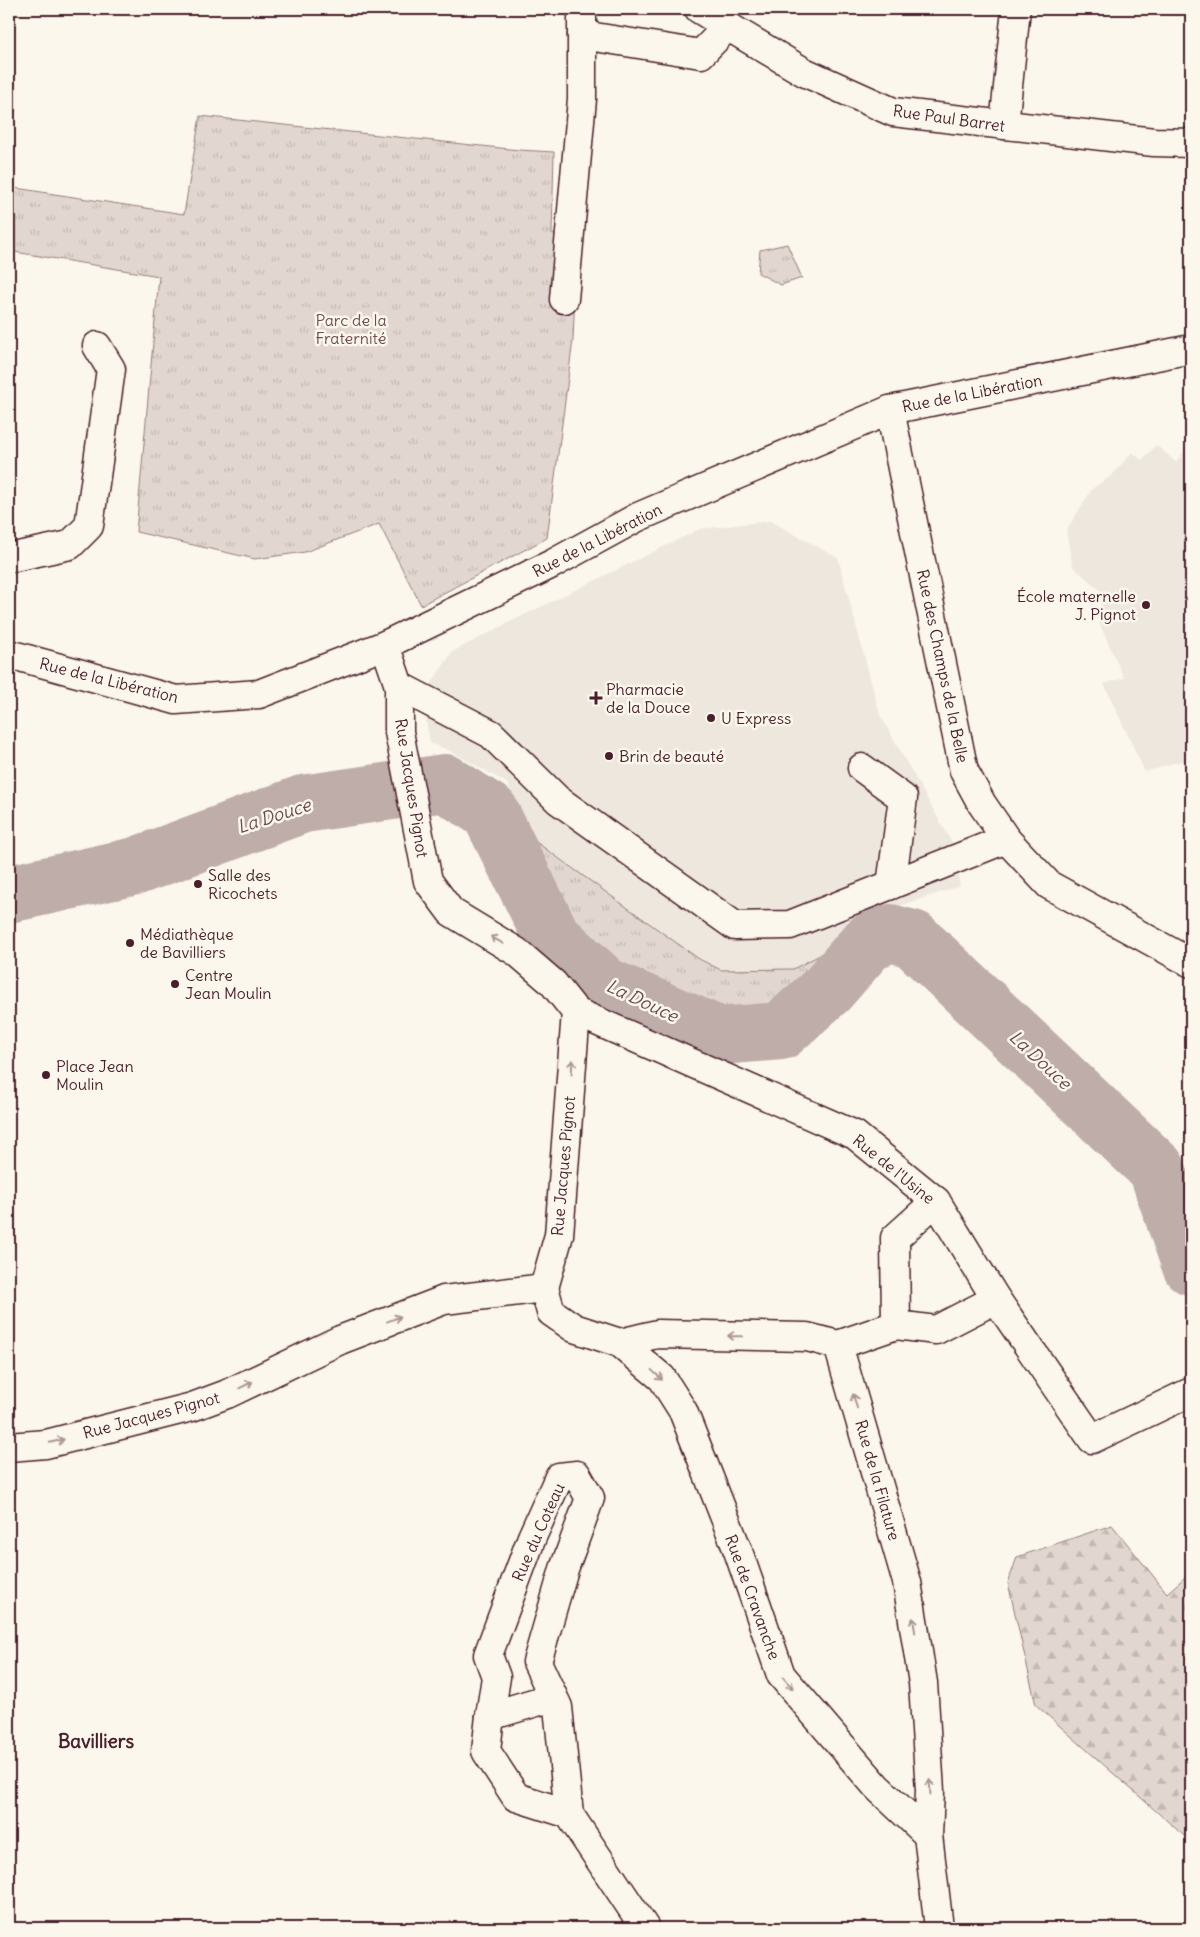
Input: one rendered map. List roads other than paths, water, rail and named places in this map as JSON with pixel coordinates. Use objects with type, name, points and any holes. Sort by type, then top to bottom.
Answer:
[{"type":"street","name":"Rue Paul Barret","points":[[699,9],[804,72],[893,112],[1154,142],[1191,143]]},
{"type":"street","points":[[1004,125],[1016,9]]},
{"type":"street","points":[[564,299],[582,99],[582,22],[701,54],[727,27]]},
{"type":"street","points":[[9,558],[70,545],[89,526],[111,369],[97,346]]},
{"type":"street","name":"Rue de la Libération","points":[[9,654],[176,700],[259,694],[385,645],[552,564],[638,517],[890,410],[1191,349]]},
{"type":"street","name":"Rue des Champs de la Belle","points":[[890,410],[964,771],[982,804],[1006,839],[1050,885],[1191,963]]},
{"type":"street","name":"Rue Jacques Pignot","points":[[9,1447],[46,1444],[192,1407],[227,1394],[340,1340],[444,1300],[544,1288],[559,1235],[576,1012],[553,983],[517,952],[451,912],[428,881],[399,732],[399,686],[385,645]]},
{"type":"street","points":[[399,686],[491,734],[558,800],[735,926],[790,925],[1006,839]]},
{"type":"street","points":[[862,768],[903,798],[891,884]]},
{"type":"street","name":"Rue de l'Usine","points":[[576,1012],[855,1135],[936,1201],[996,1298],[1092,1439],[1191,1392]]},
{"type":"street","points":[[896,1325],[895,1238],[936,1201]]},
{"type":"street","name":"Rue de Cravanche","points":[[544,1288],[551,1312],[574,1328],[620,1343],[662,1378],[683,1411],[738,1551],[781,1675],[877,1787],[928,1835]]},
{"type":"street","points":[[620,1343],[657,1334],[806,1337],[838,1345],[896,1325],[936,1330],[996,1298]]},
{"type":"street","name":"Rue de la Filature","points":[[838,1345],[907,1582],[923,1683],[930,1791],[928,1835]]},
{"type":"street","name":"Rue du Coteau","points":[[569,1814],[516,1797],[486,1751],[496,1677],[488,1655],[532,1537],[559,1477],[578,1475],[590,1498],[564,1569],[537,1662],[558,1707],[569,1814],[644,1928]]},
{"type":"street","points":[[490,1716],[553,1697]]},
{"type":"street","points":[[928,1835],[939,1928]]},
{"type":"waterway","name":"La Douce","points":[[9,894],[136,866],[303,804],[445,783],[490,812],[552,937],[605,986],[720,1036],[781,1031],[828,989],[869,942],[890,933],[913,939],[1157,1169],[1191,1266]]},
{"type":"place","name":"École maternelle J. Pignot","points":[[1146,605]]},
{"type":"place","name":"Pharmacie de la Douce","points":[[596,698]]},
{"type":"place","name":"U Express","points":[[711,718]]},
{"type":"place","name":"Brin de beauté","points":[[609,756]]},
{"type":"place","name":"Salle des Ricochets","points":[[198,884]]},
{"type":"place","name":"Médiathèque de Bavilliers","points":[[130,943]]},
{"type":"place","name":"Centre Jean Moulin","points":[[175,984]]},
{"type":"place","name":"Place Jean Moulin","points":[[46,1075]]},
{"type":"district","name":"Bavilliers","points":[[96,1741]]},
{"type":"park label","name":"Parc de la Fraternité","points":[[351,329]]}]
